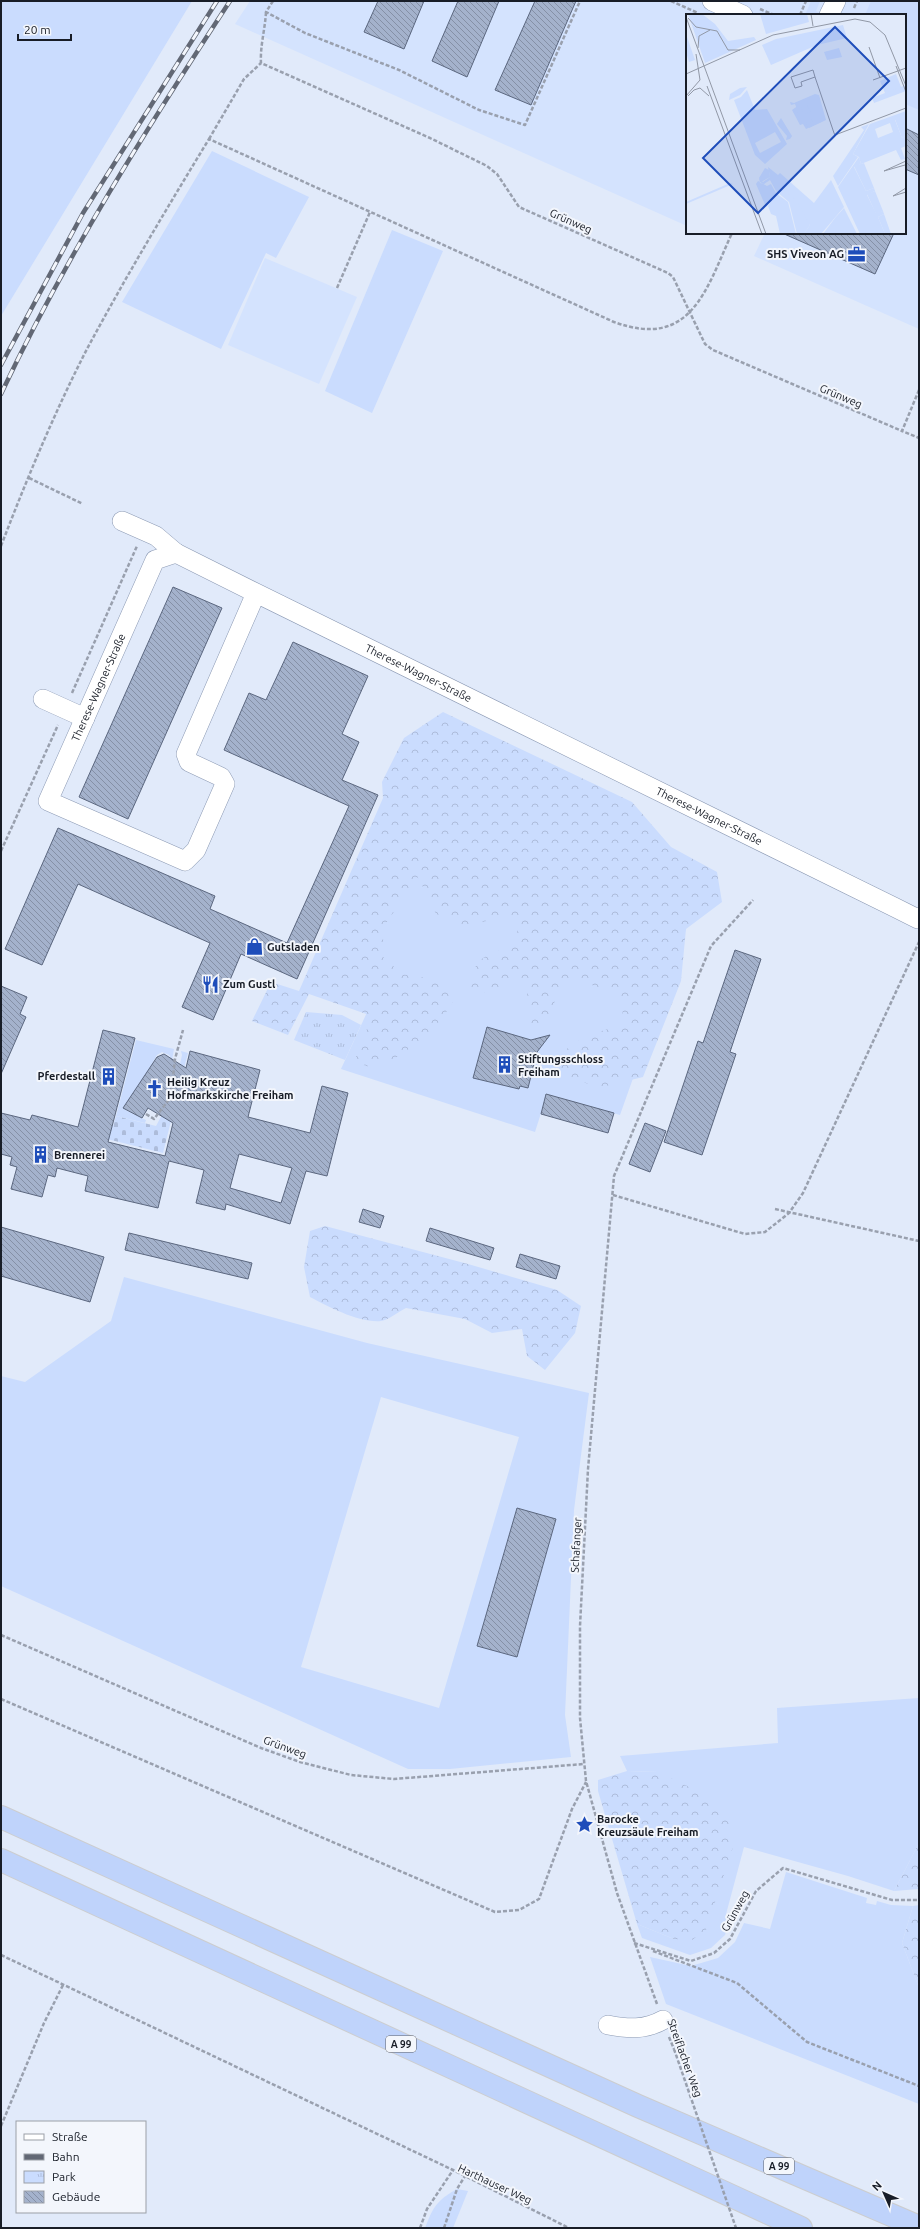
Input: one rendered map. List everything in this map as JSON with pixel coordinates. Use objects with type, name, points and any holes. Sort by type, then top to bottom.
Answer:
[{"type":"highway","name":"A 99","points":[[1,1817],[638,2106],[919,2227]]},
{"type":"highway","name":"A 99","points":[[1,1860],[801,2228]]},
{"type":"street","points":[[712,1],[741,14]]},
{"type":"street","points":[[830,14],[836,1]]},
{"type":"street","points":[[122,521],[156,536],[176,553]]},
{"type":"street","name":"Therese-Wagner-Straße","points":[[256,593],[186,754],[189,762],[221,777],[224,784],[196,850],[185,862],[48,801],[155,560],[176,553],[919,918]]},
{"type":"street","points":[[43,699],[85,718]]},
{"type":"street","points":[[608,2026],[628,2029],[652,2026],[663,2020]]},
{"type":"path","points":[[1,546],[29,478],[87,350],[167,208],[244,79],[261,63],[260,49],[265,30],[266,12],[273,1]]},
{"type":"path","points":[[266,12],[304,34],[399,70],[479,110],[525,125],[580,1]]},
{"type":"path","points":[[671,1],[700,14]]},
{"type":"path","points":[[800,14],[806,1]]},
{"type":"path","name":"Grünweg","points":[[261,63],[430,138],[487,166],[497,174],[519,207],[668,273],[673,277],[705,344],[712,350],[919,438]]},
{"type":"path","points":[[209,139],[623,325],[658,329],[675,323],[689,313],[706,290],[732,234]]},
{"type":"path","points":[[337,288],[370,212]]},
{"type":"path","points":[[902,431],[919,390]]},
{"type":"path","points":[[29,478],[83,504]]},
{"type":"path","name":"Schafanger","points":[[617,1893],[586,1781],[580,1718],[580,1626],[587,1477],[614,1176],[711,946],[753,900]]},
{"type":"path","points":[[613,1195],[745,1234],[765,1232],[789,1213],[806,1186],[919,942]]},
{"type":"path","points":[[146,1114],[154,1119],[171,1097],[175,1059],[183,1030]]},
{"type":"path","points":[[775,1209],[919,1241]]},
{"type":"path","name":"Grünweg","points":[[1,1636],[261,1748],[300,1762],[351,1775],[394,1778],[584,1764]]},
{"type":"path","points":[[1,1699],[495,1912],[519,1910],[539,1899],[572,1810],[586,1781]]},
{"type":"path","name":"Grünweg","points":[[633,1943],[691,1961],[714,1953],[730,1939],[756,1891],[783,1868],[892,1900],[919,1900]]},
{"type":"path","name":"Streiflacher Weg","points":[[617,1893],[633,1943],[674,2049],[736,2228]]},
{"type":"path","points":[[633,1943],[737,1983],[807,2042],[919,2086]]},
{"type":"path","points":[[1,1956],[452,2170]]},
{"type":"path","points":[[1,2126],[44,2023],[63,1985]]},
{"type":"path","name":"Harthauser Weg","points":[[420,2228],[427,2209],[452,2170],[569,2228]]},
{"type":"path","points":[[444,2228],[457,2190],[465,2176]]},
{"type":"shaded area","points":[[250,1],[919,1],[919,329],[754,256],[765,234],[906,234],[906,14],[686,14],[686,226],[235,24]]},
{"type":"shaded area","points":[[265,258],[357,297],[319,384],[228,345]]},
{"type":"green space","points":[[1,1],[192,1],[1,316]]},
{"type":"green space","points":[[811,1],[820,1],[816,11],[821,14],[805,14]]},
{"type":"green space","points":[[871,1],[919,1],[919,110],[906,104],[906,14],[865,14]]},
{"type":"green space","points":[[212,151],[309,197],[276,258],[266,253],[221,349],[122,302]]},
{"type":"green space","points":[[392,230],[443,251],[372,413],[325,391]]},
{"type":"green space","points":[[443,712],[632,802],[671,847],[717,872],[722,902],[686,929],[681,981],[643,1077],[598,1088],[559,1072],[558,1055],[584,1037],[623,1024],[622,1000],[582,980],[560,988],[548,1019],[531,1026],[525,977],[477,995],[469,986],[475,968],[484,957],[514,946],[519,924],[503,917],[466,926],[436,914],[418,877],[384,926],[382,956],[402,974],[440,980],[454,1000],[441,1020],[415,1045],[389,1062],[370,1067],[354,1062],[372,1016],[309,994],[288,1035],[252,1021],[271,982],[299,991],[383,798],[382,782],[404,738]]},
{"type":"green space","points":[[385,814],[686,929],[620,1115],[547,1094],[535,1132],[341,1069],[369,1008]]},
{"type":"green space","points":[[306,1012],[342,1015],[361,1025],[345,1060],[294,1040]]},
{"type":"green space","points":[[136,1040],[174,1049],[172,1060],[169,1055],[162,1052],[157,1055],[126,1110],[146,1120],[145,1123],[116,1116]]},
{"type":"green space","points":[[181,1051],[188,1053],[172,1113],[170,1108],[182,1055]]},
{"type":"green space","points":[[164,1111],[173,1113],[163,1153],[103,1138],[105,1124],[113,1126],[116,1116],[156,1126]]},
{"type":"green space","points":[[325,1226],[468,1264],[557,1290],[581,1306],[575,1333],[545,1370],[527,1356],[522,1329],[492,1333],[465,1319],[406,1308],[381,1321],[363,1320],[335,1310],[310,1297],[304,1267],[310,1231]]},
{"type":"green space","points":[[124,1277],[367,1343],[589,1393],[574,1510],[565,1715],[571,1757],[450,1769],[408,1769],[1,1586],[1,1376],[25,1382],[111,1321]],"holes":[[[381,1397],[519,1437],[439,1708],[301,1667]],[[517,1508],[556,1520],[517,1657]]]},
{"type":"green space","points":[[919,1698],[919,1843],[894,1891],[848,1876],[744,1847],[725,1918],[730,1919],[725,1935],[711,1948],[690,1955],[642,1938],[637,1924],[674,1939],[658,1772],[627,1771],[620,1756],[778,1743],[777,1708]]},
{"type":"green space","points":[[627,1771],[658,1772],[706,1795],[729,1823],[733,1847],[706,1930],[692,1940],[674,1939],[637,1924],[598,1791],[598,1780]]},
{"type":"green space","points":[[919,1843],[919,1889],[894,1891]]},
{"type":"green space","points":[[786,1872],[867,1898],[866,1903],[876,1905],[877,1901],[891,1905],[913,1906],[902,1943],[919,1988],[919,2104],[666,2004],[650,1957],[691,1966],[718,1958],[735,1942],[744,1923],[770,1929]]},
{"type":"green space","points":[[919,1905],[919,1988],[902,1943],[913,1906]]},
{"type":"green space","points":[[457,2189],[468,2191],[453,2228],[425,2228],[436,2205]]},
{"type":"building","points":[[378,1],[424,1],[404,49],[364,32]]},
{"type":"building","points":[[458,1],[499,1],[467,77],[432,61]]},
{"type":"building","points":[[535,1],[576,1],[531,105],[495,90]]},
{"type":"building","points":[[906,128],[919,135],[919,175],[906,169]]},
{"type":"building","name":"SHS Viveon AG","points":[[784,234],[894,234],[875,274]]},
{"type":"building","points":[[173,587],[222,608],[128,819],[79,797]]},
{"type":"building","points":[[293,642],[368,676],[342,734],[359,742],[342,780],[378,795],[297,979],[241,954],[213,1020],[182,1007],[210,943],[78,884],[42,965],[5,949],[58,828],[215,896],[210,909],[287,943],[349,806],[224,750],[249,693],[266,700]]},
{"type":"building","points":[[735,950],[761,959],[730,1052],[736,1054],[702,1155],[664,1142],[698,1041],[703,1043]]},
{"type":"building","points":[[1,986],[27,997],[20,1014],[26,1017],[1,1074]]},
{"type":"building","name":"Stiftungsschloss Freiham","points":[[487,1027],[531,1040],[550,1035],[537,1052],[528,1088],[520,1086],[519,1089],[473,1078]]},
{"type":"building","points":[[103,1030],[135,1038],[108,1142],[165,1156],[173,1123],[148,1108],[142,1118],[123,1108],[157,1057],[164,1054],[186,1068],[190,1051],[260,1070],[248,1117],[310,1133],[322,1086],[348,1093],[327,1176],[306,1171],[290,1224],[226,1204],[225,1210],[196,1203],[204,1170],[169,1161],[158,1208],[85,1191],[88,1176],[57,1168],[55,1177],[48,1175],[42,1197],[11,1189],[17,1167],[10,1165],[12,1157],[1,1154],[1,1113],[30,1120],[32,1115],[78,1127]],"holes":[[[239,1154],[292,1168],[281,1203],[230,1188]]]},
{"type":"building","points":[[546,1094],[614,1113],[608,1133],[541,1114]]},
{"type":"building","points":[[645,1123],[666,1131],[650,1172],[629,1164]]},
{"type":"building","points":[[363,1209],[384,1216],[380,1228],[359,1222]]},
{"type":"building","points":[[1,1227],[104,1257],[90,1302],[1,1276]]},
{"type":"building","points":[[430,1228],[494,1248],[490,1260],[426,1241]]},
{"type":"building","points":[[129,1233],[252,1263],[248,1279],[125,1250]]},
{"type":"building","points":[[520,1254],[560,1266],[556,1279],[516,1267]]},
{"type":"building","points":[[517,1508],[556,1519],[517,1657],[477,1646]]},
{"type":"railway","points":[[1,365],[83,213],[217,1]]},
{"type":"railway","points":[[1,394],[26,343],[80,242],[138,145],[230,1]]},
{"type":"place","name":"SHS Viveon AG","points":[[857,254]]},
{"type":"place","name":"Gutsladen","points":[[254,947]]},
{"type":"place","name":"Zum Gustl","points":[[210,984]]},
{"type":"place","name":"Stiftungsschloss Freiham","points":[[505,1065]]},
{"type":"place","name":"Pferdestall","points":[[108,1076]]},
{"type":"place","name":"Heilig Kreuz Hofmarkskirche Freiham","points":[[154,1088]]},
{"type":"place","name":"Brennerei","points":[[41,1155]]},
{"type":"place","name":"Barocke Kreuzsäule Freiham","points":[[584,1825]]}]
